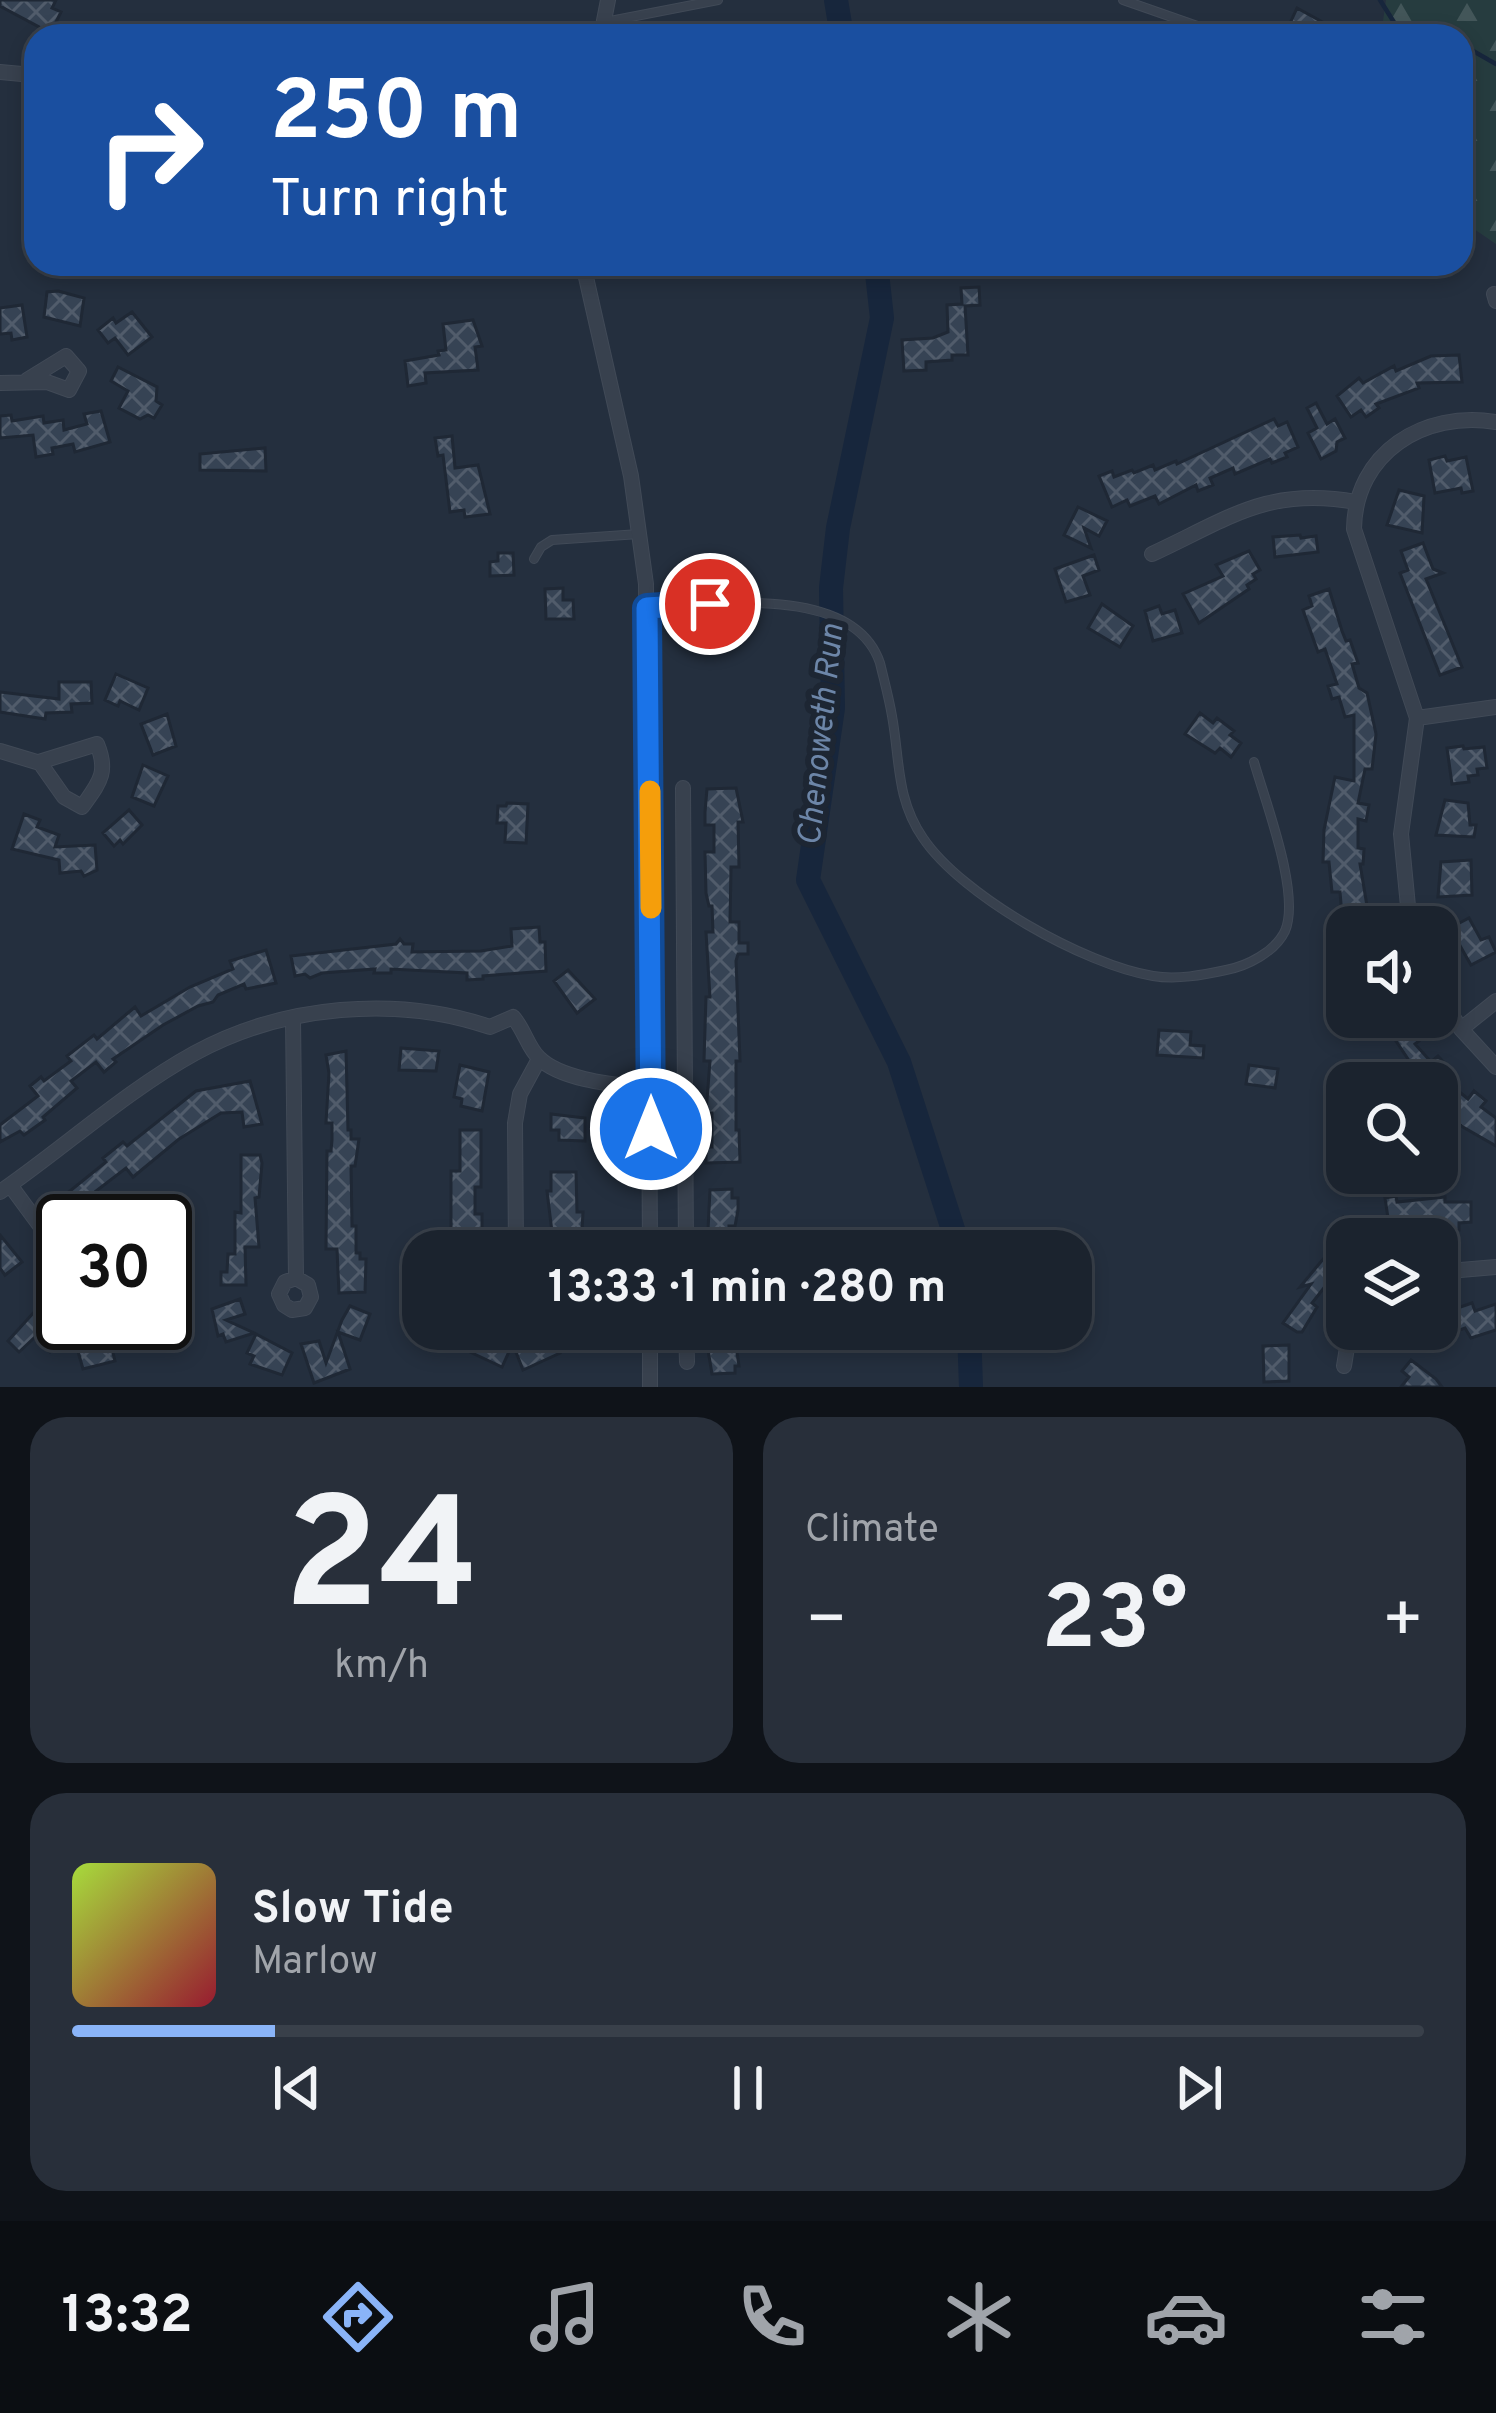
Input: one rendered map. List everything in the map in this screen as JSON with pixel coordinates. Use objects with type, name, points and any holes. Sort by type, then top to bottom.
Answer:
[{"type":"street","points":[[0,72],[22,74]]},
{"type":"street","points":[[587,276],[641,534],[647,608],[650,1230]]},
{"type":"street","points":[[0,383],[47,382],[69,390],[79,371],[66,356],[27,380]]},
{"type":"street","points":[[1408,906],[1401,813],[1412,772],[1417,718],[1354,529],[1356,502],[1370,469],[1408,435],[1453,422],[1496,422]]},
{"type":"street","points":[[1152,554],[1263,502],[1305,496],[1356,502]]},
{"type":"street","points":[[1417,718],[1496,707]]},
{"type":"street","points":[[0,751],[40,763],[64,797],[82,807],[104,763],[97,744],[39,762]]},
{"type":"street","points":[[682,788],[686,1230]]},
{"type":"street","points":[[651,925],[683,925]]},
{"type":"street","points":[[1461,1029],[1496,1000]]},
{"type":"street","points":[[36,1225],[5,1188],[194,1054],[293,1018],[341,1009],[389,1010],[454,1014],[490,1027],[513,1017],[539,1059],[591,1083],[651,1088]]},
{"type":"street","points":[[293,1018],[296,1279]]},
{"type":"street","points":[[1458,1024],[1496,1067]]},
{"type":"street","points":[[516,1230],[515,1123],[520,1094],[539,1059]]},
{"type":"street","points":[[1458,1270],[1496,1267]]},
{"type":"street","points":[[650,1350],[650,1387]]},
{"type":"street","points":[[687,1350],[687,1361]]},
{"type":"street","points":[[1344,1366],[1347,1350]]},
{"type":"lane","points":[[623,24],[718,0]]},
{"type":"lane","points":[[1123,0],[1192,24]]},
{"type":"lane","points":[[534,559],[552,540],[641,534]]},
{"type":"lane","points":[[647,608],[745,602],[812,610],[873,641],[893,718],[905,805],[946,867],[980,896],[1046,935],[1139,972],[1193,977],[1233,969],[1269,950],[1284,933],[1287,887],[1254,762]]},
{"type":"green space","points":[[1386,0],[1496,0],[1496,244],[1473,228],[1473,24],[1383,24]]},
{"type":"building","points":[[0,0],[56,0],[52,8],[61,12],[55,24],[33,24],[0,6]]},
{"type":"building","points":[[1297,8],[1324,23],[1324,24],[1290,24]]},
{"type":"building","points":[[979,287],[980,305],[965,306],[968,355],[926,362],[926,370],[904,371],[902,340],[948,332],[947,305],[962,304],[961,288]]},
{"type":"building","points":[[47,292],[84,298],[80,326],[44,317]]},
{"type":"building","points":[[22,305],[27,337],[12,340],[11,333],[0,334],[0,308]]},
{"type":"building","points":[[132,312],[152,337],[128,355],[115,338],[108,343],[98,330]]},
{"type":"building","points":[[473,320],[482,346],[475,347],[478,370],[425,373],[426,383],[408,386],[405,361],[439,355],[438,351],[446,350],[443,324]]},
{"type":"building","points":[[1459,355],[1462,382],[1417,383],[1419,388],[1376,404],[1379,408],[1366,417],[1361,410],[1351,417],[1337,396],[1359,378],[1363,383],[1394,366],[1396,371],[1431,356]]},
{"type":"building","points":[[118,367],[157,387],[156,401],[162,405],[154,418],[140,419],[119,408],[128,391],[111,381]]},
{"type":"building","points":[[1316,403],[1327,424],[1335,419],[1345,438],[1337,442],[1336,451],[1321,459],[1308,433],[1317,428],[1307,408]]},
{"type":"building","points":[[101,411],[110,442],[75,452],[73,444],[36,457],[33,435],[0,438],[0,416],[11,415],[12,421],[43,416],[44,423],[63,420],[64,430],[87,424],[84,414]]},
{"type":"building","points":[[1274,419],[1278,426],[1287,422],[1298,447],[1285,453],[1287,457],[1235,474],[1233,468],[1210,478],[1213,485],[1198,491],[1196,485],[1159,504],[1155,496],[1112,507],[1099,476],[1177,464]]},
{"type":"building","points":[[452,436],[455,468],[478,465],[490,514],[465,517],[464,510],[450,512],[443,455],[438,456],[435,438]]},
{"type":"building","points":[[265,448],[266,471],[200,470],[200,454]]},
{"type":"building","points":[[1445,456],[1447,461],[1466,457],[1473,491],[1462,493],[1461,488],[1435,493],[1429,460]]},
{"type":"building","points":[[1399,490],[1424,496],[1422,533],[1387,525]]},
{"type":"building","points":[[1078,507],[1107,521],[1099,536],[1084,528],[1091,548],[1064,535]]},
{"type":"building","points":[[1316,536],[1318,552],[1275,557],[1273,537]]},
{"type":"building","points":[[1423,543],[1433,569],[1443,573],[1426,579],[1462,667],[1440,675],[1400,573],[1408,570],[1401,551]]},
{"type":"building","points":[[1249,551],[1260,570],[1253,574],[1256,579],[1247,585],[1249,589],[1199,623],[1183,594],[1223,576],[1216,565]]},
{"type":"building","points":[[498,553],[513,553],[514,575],[490,576],[490,562],[498,561]]},
{"type":"building","points":[[1094,555],[1099,570],[1083,576],[1090,595],[1066,602],[1055,569]]},
{"type":"building","points":[[563,588],[563,600],[573,600],[574,619],[546,619],[545,589]]},
{"type":"building","points":[[1329,589],[1358,663],[1352,664],[1359,688],[1367,693],[1376,734],[1372,769],[1365,769],[1358,803],[1369,805],[1366,821],[1358,819],[1367,906],[1341,906],[1340,892],[1332,892],[1329,862],[1323,862],[1335,777],[1354,781],[1354,715],[1345,717],[1339,697],[1332,699],[1328,686],[1337,684],[1325,649],[1318,652],[1303,610],[1312,606],[1309,596]]},
{"type":"building","points":[[1102,604],[1133,626],[1120,647],[1088,628]]},
{"type":"building","points":[[1159,606],[1162,614],[1175,610],[1182,633],[1153,641],[1145,611]]},
{"type":"building","points":[[116,674],[148,688],[139,710],[105,700]]},
{"type":"building","points":[[59,682],[91,682],[92,703],[71,704],[72,712],[46,713],[45,719],[0,712],[0,692],[59,699]]},
{"type":"building","points":[[1200,713],[1234,731],[1230,735],[1241,743],[1231,757],[1185,734]]},
{"type":"building","points":[[167,714],[176,746],[153,755],[141,724]]},
{"type":"building","points":[[1484,747],[1487,768],[1468,776],[1469,782],[1452,784],[1447,748]]},
{"type":"building","points":[[143,765],[168,776],[154,806],[132,797]]},
{"type":"building","points":[[736,788],[743,822],[738,822],[739,867],[731,867],[730,922],[739,922],[739,943],[748,943],[748,954],[738,954],[736,961],[740,1162],[706,1163],[706,1147],[712,1147],[712,1113],[706,1113],[710,1061],[704,1061],[706,997],[710,997],[706,932],[713,932],[705,852],[714,852],[714,825],[705,825],[705,812],[707,789]]},
{"type":"building","points":[[1445,800],[1468,803],[1470,825],[1476,825],[1474,837],[1436,835]]},
{"type":"building","points":[[528,804],[526,843],[505,842],[506,823],[497,823],[498,806]]},
{"type":"building","points":[[129,810],[142,825],[123,844],[120,840],[114,846],[103,833]]},
{"type":"building","points":[[24,814],[40,820],[37,827],[59,835],[55,847],[95,845],[97,870],[84,876],[81,871],[60,873],[59,860],[12,849]]},
{"type":"building","points":[[1471,860],[1472,895],[1438,897],[1441,862]]},
{"type":"building","points":[[1469,918],[1481,940],[1489,937],[1496,952],[1471,965],[1458,942],[1458,924]]},
{"type":"building","points":[[539,927],[546,971],[483,979],[467,980],[467,973],[391,969],[391,973],[374,973],[375,969],[310,978],[295,976],[291,956],[396,944],[400,939],[413,944],[412,952],[481,951],[512,946],[511,929]]},
{"type":"building","points":[[266,950],[276,983],[246,989],[244,984],[218,995],[213,1002],[163,1025],[113,1059],[116,1062],[104,1072],[96,1062],[71,1081],[77,1088],[45,1120],[24,1135],[20,1131],[0,1142],[0,1125],[38,1096],[30,1086],[71,1061],[67,1056],[94,1035],[97,1039],[135,1007],[141,1016],[233,969],[230,961]]},
{"type":"building","points":[[568,970],[595,999],[577,1013],[554,981]]},
{"type":"building","points":[[1159,1030],[1191,1032],[1190,1045],[1204,1046],[1203,1058],[1157,1055]]},
{"type":"building","points":[[1394,1038],[1418,1038],[1415,1044],[1431,1062],[1410,1062]]},
{"type":"building","points":[[401,1048],[439,1051],[436,1071],[399,1070]]},
{"type":"building","points":[[346,1051],[348,1130],[351,1139],[359,1139],[355,1166],[351,1166],[352,1226],[356,1226],[356,1253],[366,1259],[365,1292],[339,1293],[337,1249],[326,1249],[327,1151],[331,1151],[332,1123],[326,1123],[326,1055]]},
{"type":"building","points":[[460,1065],[489,1072],[482,1111],[461,1106],[462,1099],[454,1097]]},
{"type":"building","points":[[1249,1065],[1278,1069],[1275,1088],[1246,1084]]},
{"type":"building","points":[[250,1081],[262,1124],[244,1127],[242,1112],[221,1113],[179,1139],[133,1177],[126,1168],[96,1191],[98,1194],[66,1194],[123,1142],[127,1146],[196,1091]]},
{"type":"building","points":[[1458,1091],[1468,1099],[1474,1091],[1486,1101],[1481,1107],[1496,1118],[1496,1146],[1458,1122]]},
{"type":"building","points":[[551,1114],[585,1118],[585,1141],[559,1140],[559,1130],[551,1130]]},
{"type":"building","points":[[460,1130],[481,1130],[481,1187],[475,1187],[475,1214],[482,1214],[482,1229],[451,1230],[451,1171],[460,1171]]},
{"type":"building","points":[[241,1155],[260,1155],[262,1163],[259,1197],[255,1198],[259,1247],[245,1247],[246,1285],[221,1285],[228,1254],[235,1254]]},
{"type":"building","points":[[551,1172],[576,1172],[582,1230],[552,1230],[547,1191],[551,1191]]},
{"type":"building","points":[[732,1189],[732,1198],[738,1198],[735,1226],[729,1230],[708,1230],[710,1190]]},
{"type":"building","points":[[1396,1196],[1397,1202],[1445,1197],[1445,1202],[1471,1202],[1471,1222],[1459,1223],[1458,1230],[1458,1218],[1388,1218],[1385,1198]]},
{"type":"building","points":[[0,1235],[22,1262],[5,1275],[0,1268]]},
{"type":"building","points":[[1326,1256],[1326,1285],[1312,1303],[1317,1307],[1302,1332],[1297,1332],[1283,1323],[1311,1284],[1300,1287]]},
{"type":"building","points":[[240,1299],[245,1314],[226,1320],[254,1333],[226,1342],[223,1334],[218,1336],[212,1309]]},
{"type":"building","points":[[1472,1303],[1475,1311],[1496,1304],[1496,1330],[1471,1338],[1465,1328],[1458,1330],[1458,1308]]},
{"type":"building","points":[[350,1306],[370,1314],[360,1340],[338,1332],[350,1369],[314,1383],[301,1344],[319,1341],[326,1363],[342,1320]]},
{"type":"building","points":[[36,1310],[36,1338],[19,1352],[8,1341]]},
{"type":"building","points":[[256,1334],[292,1353],[282,1375],[250,1364],[254,1356],[247,1353]]},
{"type":"building","points":[[1289,1345],[1289,1381],[1264,1382],[1263,1346]]},
{"type":"building","points":[[78,1350],[112,1350],[115,1361],[83,1369]]},
{"type":"building","points":[[469,1350],[510,1350],[502,1367]]},
{"type":"building","points":[[559,1350],[560,1353],[523,1370],[516,1352]]},
{"type":"building","points":[[708,1350],[737,1350],[735,1373],[712,1374]]},
{"type":"building","points":[[1411,1360],[1442,1387],[1401,1387],[1409,1377],[1402,1371]]},
{"type":"waterway","name":"Chenoweth Run","points":[[836,0],[840,24]]},
{"type":"waterway","points":[[1380,0],[1395,24]]},
{"type":"waterway","points":[[1473,51],[1496,64]]},
{"type":"waterway","name":"Chenoweth Run","points":[[877,276],[882,318],[838,528],[831,588],[833,708],[808,880],[899,1062],[953,1230]]},
{"type":"waterway","name":"Chenoweth Run","points":[[970,1350],[971,1387]]},
{"type":"slow traffic","points":[[650,791],[651,908]]},
{"type":"route","points":[[651,1129],[647,608],[710,604]]}]
